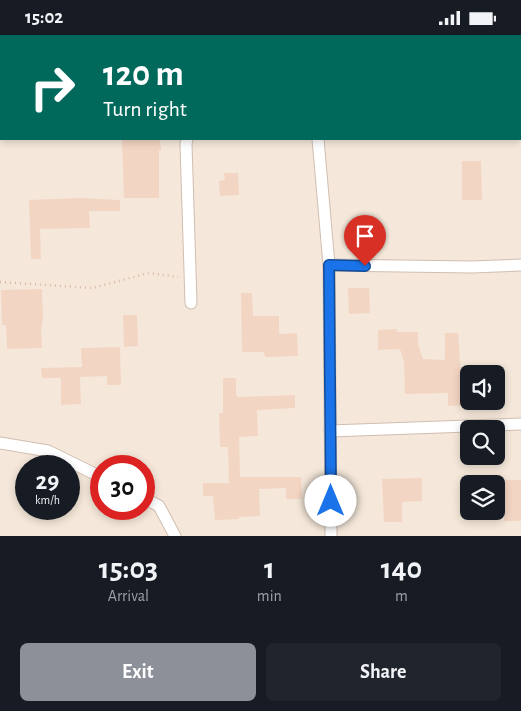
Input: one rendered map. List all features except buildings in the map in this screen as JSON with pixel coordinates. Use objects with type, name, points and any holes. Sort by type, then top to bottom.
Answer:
[{"type":"street","points":[[187,140],[191,303]]},
{"type":"street","points":[[318,140],[329,265],[331,536]]},
{"type":"street","points":[[329,265],[472,267],[521,265]]},
{"type":"street","points":[[330,431],[521,424]]},
{"type":"street","points":[[0,443],[48,451],[90,472]]},
{"type":"street","points":[[155,504],[159,506],[175,536]]},
{"type":"path","points":[[0,282],[92,288],[149,273],[190,279]]},
{"type":"shaded area","points":[[0,140],[521,140],[521,536],[0,536]]},
{"type":"route","points":[[331,501],[329,265],[365,266]]}]
